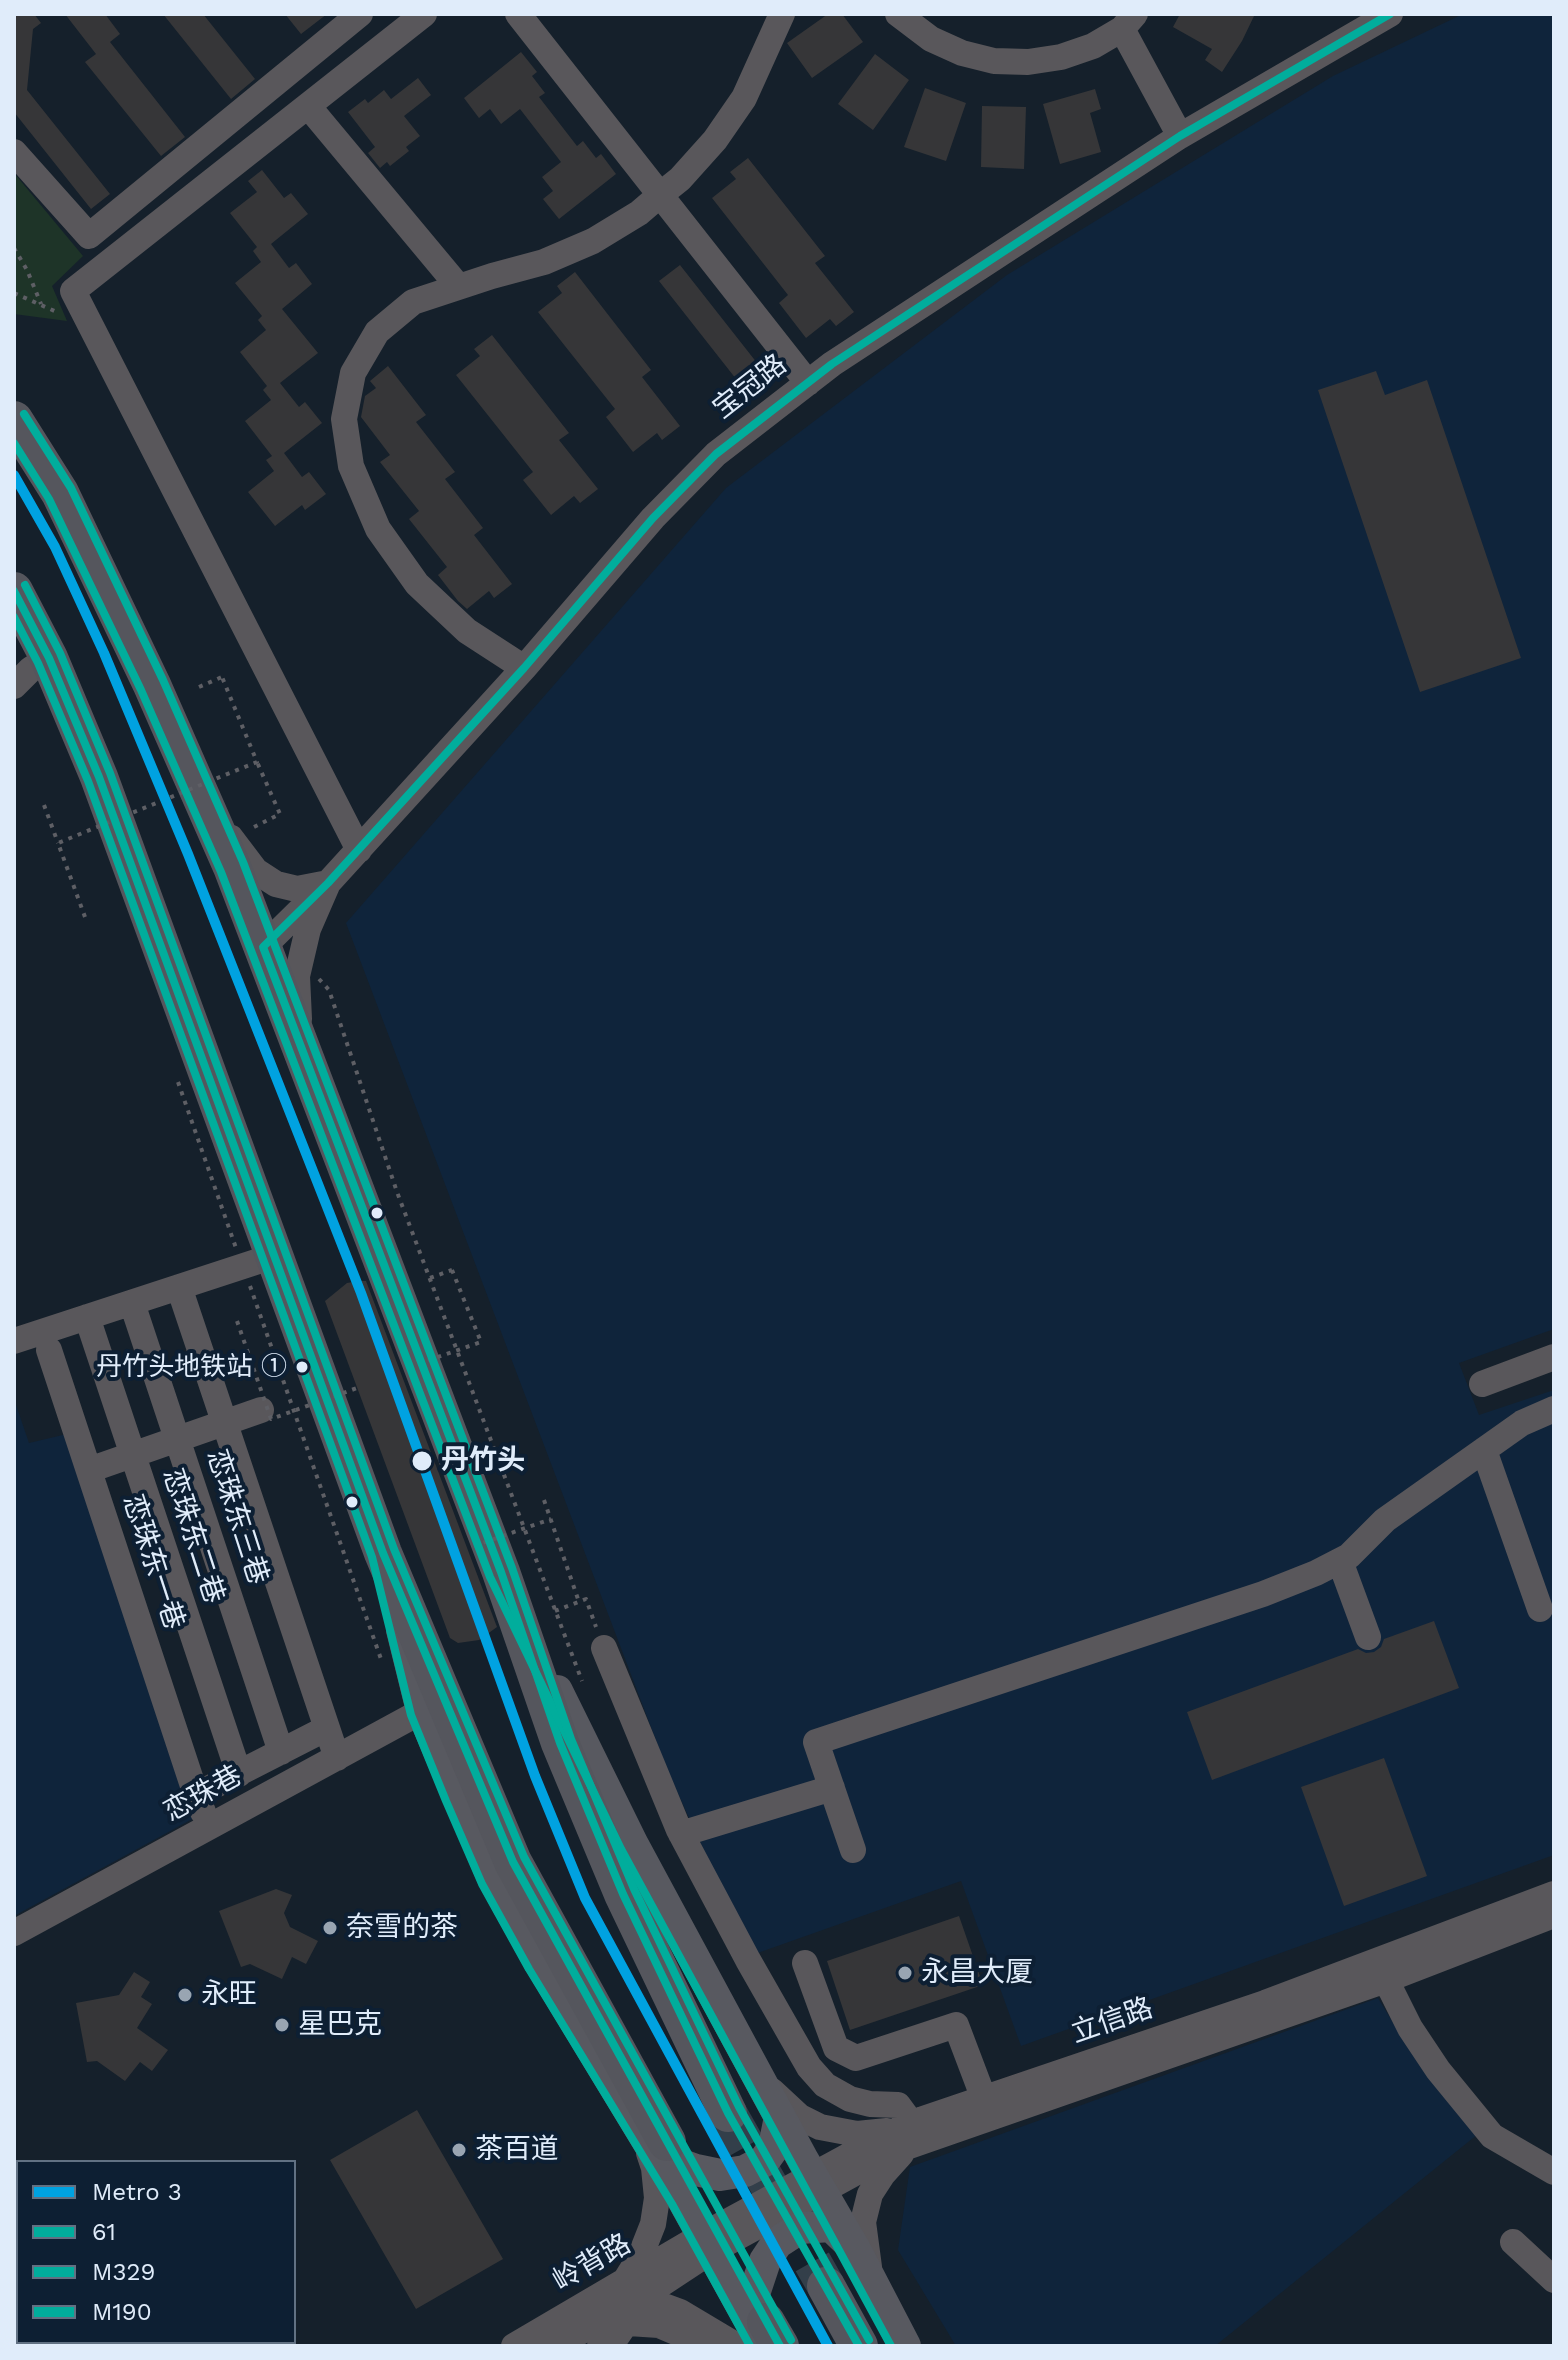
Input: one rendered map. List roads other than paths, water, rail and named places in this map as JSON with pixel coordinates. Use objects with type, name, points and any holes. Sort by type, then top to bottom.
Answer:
[{"type":"highway","points":[[14,420],[60,493],[152,685],[232,867],[501,1572],[560,1743],[617,1880],[728,2113]]},
{"type":"highway","points":[[14,591],[49,658],[99,777],[258,1262],[513,1862],[655,2145]]},
{"type":"highway","points":[[826,2286],[859,2346]]},
{"type":"main road","points":[[383,1553],[422,1711],[493,1878],[540,1963],[655,2145],[759,2336]]},
{"type":"main road","points":[[501,1572],[632,1843],[905,2346]]},
{"type":"main road","points":[[655,2145],[696,2170],[720,2175],[745,2171],[764,2161],[774,2147],[780,2117]]},
{"type":"main road","points":[[759,2336],[755,2291],[765,2261],[777,2243],[800,2228],[831,2226],[854,2248]]},
{"type":"street","points":[[14,152],[89,236],[360,14]]},
{"type":"street","points":[[359,850],[73,291],[424,14]]},
{"type":"street","points":[[518,14],[808,383]]},
{"type":"street","points":[[524,668],[467,631],[417,584],[378,529],[351,466],[344,419],[353,373],[377,332],[413,302],[544,262],[593,241],[639,213],[680,179],[715,140],[737,108],[767,51],[782,14]]},
{"type":"street","points":[[898,14],[931,39],[962,53],[994,61],[1028,62],[1061,57],[1093,46],[1129,21],[1180,136]]},
{"type":"street","name":"宝冠路","points":[[263,947],[359,850],[524,668],[653,518],[716,454],[832,364],[1180,136],[1390,14]]},
{"type":"street","points":[[308,106],[458,286]]},
{"type":"street","points":[[14,686],[31,669],[49,658]]},
{"type":"street","points":[[200,795],[256,871],[276,884],[297,889],[328,883]]},
{"type":"street","points":[[315,1085],[297,1010],[297,976],[308,929],[328,883]]},
{"type":"street","points":[[14,1341],[258,1262]]},
{"type":"street","points":[[179,1287],[337,1758]]},
{"type":"street","name":"恋珠东三巷","points":[[132,1303],[281,1752]]},
{"type":"street","name":"恋珠东二巷","points":[[87,1317],[239,1774]]},
{"type":"street","name":"恋珠东一巷","points":[[49,1350],[209,1828]]},
{"type":"street","points":[[1482,1384],[1554,1357]]},
{"type":"street","points":[[853,1850],[816,1742],[1263,1594],[1316,1573],[1349,1556],[1385,1520],[1522,1423],[1554,1409]]},
{"type":"street","points":[[89,1470],[261,1410]]},
{"type":"street","points":[[1484,1450],[1540,1609]]},
{"type":"street","points":[[1340,1561],[1368,1637]]},
{"type":"street","points":[[604,1648],[681,1834],[809,2067],[825,2085],[850,2099],[870,2104],[898,2105],[908,2133],[870,2194],[863,2222],[866,2253],[875,2289]]},
{"type":"street","name":"恋珠巷","points":[[14,1933],[422,1711]]},
{"type":"street","points":[[196,1795],[327,1728]]},
{"type":"street","points":[[681,1834],[832,1788]]},
{"type":"street","name":"立信路","points":[[908,2133],[1268,2012],[1554,1894]]},
{"type":"street","name":"立信路","points":[[706,2243],[908,2133],[984,2099],[1268,2012],[1386,1980],[1554,1915]]},
{"type":"street","points":[[805,1963],[836,2048],[856,2058],[956,2025],[984,2099]]},
{"type":"street","points":[[1386,1980],[1410,2028],[1438,2070],[1492,2136],[1554,2172]]},
{"type":"street","points":[[754,2068],[779,2099],[800,2117],[820,2127],[857,2134],[908,2133]]},
{"type":"street","points":[[627,2302],[653,2224],[657,2198],[655,2145]]},
{"type":"street","points":[[1513,2242],[1554,2280]]},
{"type":"street","name":"岭背路","points":[[556,2346],[599,2334],[627,2302],[706,2243]]},
{"type":"street","points":[[627,2302],[661,2305],[759,2336]]},
{"type":"street","points":[[627,2302],[659,2325],[699,2346]]},
{"type":"street","name":"岭背路","points":[[514,2346],[627,2302]]},
{"type":"tunnel","points":[[728,2113],[826,2286]]},
{"type":"metro line","name":"3","points":[[14,475],[55,547],[104,653],[188,854],[361,1293],[535,1776],[585,1898],[828,2346]]},
{"type":"place","name":"丹竹头地铁站 ①","points":[[302,1367]]},
{"type":"place","name":"丹竹头","points":[[422,1461]]},
{"type":"place","name":"奈雪的茶","points":[[330,1928]]},
{"type":"place","name":"永昌大厦","points":[[905,1973]]},
{"type":"place","name":"永旺","points":[[185,1995]]},
{"type":"place","name":"星巴克","points":[[282,2025]]},
{"type":"place","name":"茶百道","points":[[459,2150]]}]
